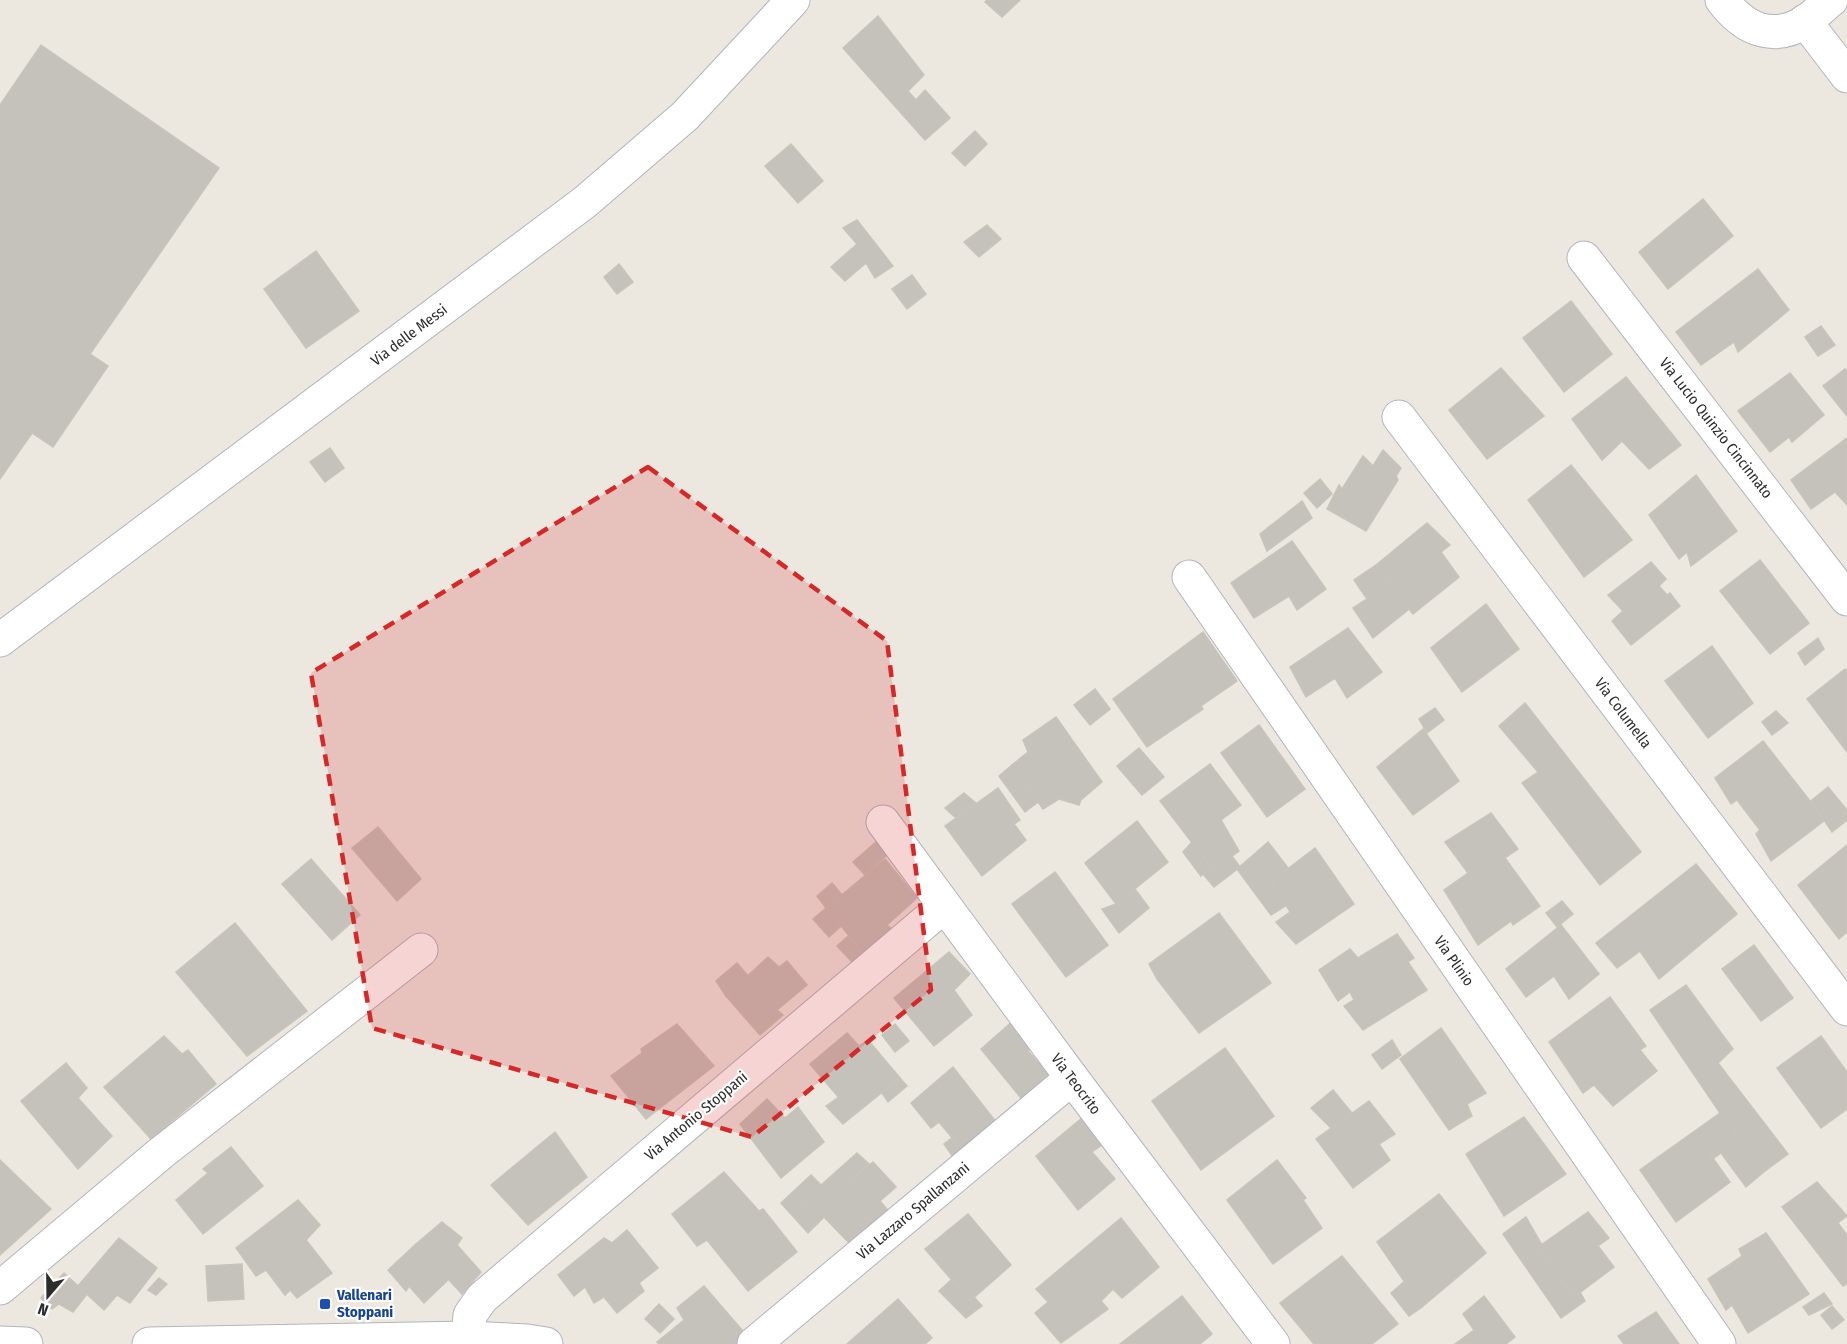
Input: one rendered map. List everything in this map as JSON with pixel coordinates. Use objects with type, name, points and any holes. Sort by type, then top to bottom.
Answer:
[{"type":"street","name":"Via delle Messi","points":[[0,640],[585,202],[685,116],[793,0]]},
{"type":"street","points":[[1722,0],[1743,22],[1762,31],[1782,32],[1805,21],[1830,0]]},
{"type":"street","points":[[1805,21],[1847,76]]},
{"type":"street","name":"Via Lucio Quinzio Cincinnato","points":[[1584,258],[1847,599]]},
{"type":"street","name":"Via Columella","points":[[1399,417],[1847,1009]]},
{"type":"street","name":"Via Plinio","points":[[1189,577],[1719,1344]]},
{"type":"street","name":"Via Teocrito","points":[[882,822],[1273,1344]]},
{"type":"street","name":"Via Antonio Stoppani","points":[[468,1338],[470,1315],[482,1298],[944,906]]},
{"type":"street","points":[[0,1288],[160,1153],[421,950]]},
{"type":"street","name":"Via Lazzaro Spallanzani","points":[[754,1344],[1072,1078]]},
{"type":"street","points":[[150,1344],[468,1338],[546,1344]]},
{"type":"street","points":[[0,1343],[26,1344]]},
{"type":"highlighted area","points":[[648,467],[887,641],[931,990],[752,1137],[372,1028],[311,673]]},
{"type":"building","points":[[987,0],[1020,0],[1002,17],[985,2]]},
{"type":"building","points":[[878,16],[924,75],[908,91],[916,100],[925,90],[950,118],[925,140],[843,48]]},
{"type":"building","points":[[41,45],[219,168],[90,354],[108,366],[53,447],[32,433],[0,479],[0,105]]},
{"type":"building","points":[[975,131],[987,144],[965,166],[952,153]]},
{"type":"building","points":[[791,144],[823,181],[798,203],[765,166]]},
{"type":"building","points":[[1703,199],[1733,236],[1668,289],[1639,252]]},
{"type":"building","points":[[857,220],[893,266],[875,278],[866,263],[845,281],[831,267],[857,244],[843,228]]},
{"type":"building","points":[[987,225],[1001,239],[979,257],[964,242]]},
{"type":"building","points":[[316,251],[359,311],[306,348],[264,289]]},
{"type":"building","points":[[619,264],[633,282],[617,294],[604,277]]},
{"type":"building","points":[[1758,269],[1789,310],[1738,352],[1734,342],[1701,365],[1676,332]]},
{"type":"building","points":[[912,275],[926,294],[907,309],[892,289]]},
{"type":"building","points":[[1571,301],[1612,354],[1564,392],[1523,338]]},
{"type":"building","points":[[1821,326],[1835,345],[1818,356],[1805,337]]},
{"type":"building","points":[[1501,368],[1544,416],[1487,459],[1449,410]]},
{"type":"building","points":[[1845,369],[1847,371],[1847,416],[1823,386]]},
{"type":"building","points":[[1790,373],[1824,415],[1792,442],[1789,437],[1770,452],[1738,411]]},
{"type":"building","points":[[1626,377],[1681,445],[1649,469],[1622,441],[1602,460],[1572,419]]},
{"type":"building","points":[[1847,438],[1847,505],[1835,492],[1811,509],[1791,480]]},
{"type":"building","points":[[330,448],[344,468],[325,482],[310,462]]},
{"type":"building","points":[[1383,450],[1401,468],[1396,476],[1398,480],[1366,531],[1327,509],[1339,485],[1342,489],[1363,456],[1373,466]]},
{"type":"building","points":[[1571,465],[1632,540],[1584,577],[1528,500]]},
{"type":"building","points":[[1696,475],[1737,531],[1691,566],[1687,552],[1679,559],[1649,515]]},
{"type":"building","points":[[1320,479],[1332,494],[1317,508],[1304,493]]},
{"type":"building","points":[[1302,501],[1312,518],[1267,551],[1260,534]]},
{"type":"building","points":[[1427,523],[1450,545],[1441,552],[1459,577],[1413,614],[1376,565]]},
{"type":"building","points":[[1292,541],[1326,589],[1297,610],[1289,596],[1254,618],[1231,583]]},
{"type":"building","points":[[1760,560],[1809,623],[1770,654],[1720,591]]},
{"type":"building","points":[[1651,562],[1666,579],[1659,586],[1667,595],[1670,593],[1680,606],[1631,645],[1612,621],[1623,611],[1608,595]]},
{"type":"building","points":[[1376,565],[1409,609],[1373,638],[1353,608],[1367,599],[1354,580]]},
{"type":"building","points":[[1486,604],[1519,649],[1462,692],[1431,648]]},
{"type":"building","points":[[1348,628],[1382,672],[1347,698],[1335,678],[1306,697],[1290,667]]},
{"type":"building","points":[[1203,632],[1237,681],[1201,706],[1203,709],[1147,747],[1113,699]]},
{"type":"building","points":[[1818,638],[1824,649],[1805,665],[1798,653]]},
{"type":"building","points":[[1712,646],[1753,703],[1708,738],[1665,681]]},
{"type":"building","points":[[1845,669],[1847,671],[1847,752],[1807,699]]},
{"type":"building","points":[[1095,689],[1110,709],[1090,725],[1074,705]]},
{"type":"building","points":[[1525,703],[1641,852],[1600,885],[1522,783],[1538,772],[1499,726]]},
{"type":"building","points":[[1435,708],[1444,720],[1427,733],[1419,719]]},
{"type":"building","points":[[1776,711],[1788,723],[1772,735],[1762,722]]},
{"type":"building","points":[[1056,717],[1102,782],[1081,800],[1079,805],[1059,799],[1043,809],[1012,765],[1028,752],[1023,740]]},
{"type":"building","points":[[1259,725],[1305,789],[1267,817],[1221,753]]},
{"type":"building","points":[[1423,729],[1459,781],[1413,815],[1377,767]]},
{"type":"building","points":[[1763,741],[1825,820],[1771,861],[1756,834],[1760,830],[1737,800],[1731,804],[1715,778]]},
{"type":"building","points":[[1139,748],[1164,777],[1142,795],[1117,766]]},
{"type":"building","points":[[1210,764],[1241,805],[1221,820],[1239,851],[1213,870],[1160,801]]},
{"type":"building","points":[[1012,765],[1038,802],[1025,812],[999,776]]},
{"type":"building","points":[[1828,787],[1847,810],[1847,820],[1832,832],[1811,801]]},
{"type":"building","points":[[998,788],[1020,820],[1014,824],[1026,840],[982,876],[945,826]]},
{"type":"building","points":[[964,793],[977,804],[956,818],[945,808]]},
{"type":"building","points":[[1491,813],[1518,849],[1505,858],[1540,906],[1513,925],[1511,921],[1478,945],[1444,890],[1468,873],[1445,842]]},
{"type":"building","points":[[1137,821],[1168,862],[1116,904],[1085,863]]},
{"type":"building","points":[[378,827],[421,879],[397,901],[352,848]]},
{"type":"building","points":[[877,841],[888,854],[865,875],[853,862]]},
{"type":"building","points":[[1192,842],[1213,870],[1232,856],[1240,867],[1214,887],[1203,874],[1201,876],[1183,852]]},
{"type":"building","points":[[1268,842],[1288,868],[1272,881],[1287,905],[1271,915],[1237,869]]},
{"type":"building","points":[[1847,845],[1847,932],[1839,939],[1798,885]]},
{"type":"building","points":[[1315,848],[1354,904],[1296,944],[1276,922],[1290,912],[1272,881]]},
{"type":"building","points":[[311,859],[360,915],[332,940],[282,884]]},
{"type":"building","points":[[885,859],[917,898],[887,925],[893,930],[865,955],[826,908]]},
{"type":"building","points":[[1696,864],[1737,914],[1659,979],[1640,951],[1617,968],[1596,943]]},
{"type":"building","points":[[1055,872],[1108,945],[1066,977],[1012,904]]},
{"type":"building","points":[[832,883],[842,895],[826,908],[817,896]]},
{"type":"building","points":[[1135,889],[1149,908],[1119,933],[1102,909],[1116,904]]},
{"type":"building","points":[[1562,901],[1573,914],[1557,927],[1546,913]]},
{"type":"building","points":[[826,908],[841,926],[829,937],[813,919]]},
{"type":"building","points":[[1219,913],[1271,983],[1199,1033],[1157,979],[1149,964]]},
{"type":"building","points":[[235,923],[307,1011],[247,1056],[176,972]]},
{"type":"building","points":[[1561,925],[1599,974],[1569,999],[1554,976],[1526,997],[1506,969]]},
{"type":"building","points":[[1397,934],[1414,958],[1408,962],[1427,990],[1363,1030],[1344,1006],[1354,1000],[1350,992],[1338,1001],[1319,970],[1350,949],[1358,958]]},
{"type":"building","points":[[848,936],[865,955],[853,963],[837,946]]},
{"type":"building","points":[[1754,945],[1793,998],[1761,1021],[1722,969]]},
{"type":"building","points":[[949,952],[970,974],[954,990],[972,1015],[934,1046],[894,998]]},
{"type":"building","points":[[768,957],[779,967],[787,961],[807,985],[777,1010],[783,1015],[760,1035],[726,996]]},
{"type":"building","points":[[737,963],[748,976],[726,996],[716,981]]},
{"type":"building","points":[[1686,985],[1733,1049],[1718,1063],[1788,1154],[1765,1171],[1734,1133],[1710,1154],[1730,1182],[1676,1222],[1640,1170],[1720,1113],[1650,1010]]},
{"type":"building","points":[[1610,997],[1646,1046],[1640,1050],[1657,1071],[1613,1106],[1594,1085],[1583,1093],[1549,1042]]},
{"type":"building","points":[[1015,1019],[1035,1045],[1028,1051],[1052,1078],[1025,1103],[981,1049]]},
{"type":"building","points":[[677,1024],[714,1066],[646,1119],[611,1076],[642,1053],[641,1049]]},
{"type":"building","points":[[895,1024],[909,1041],[895,1052],[882,1035]]},
{"type":"building","points":[[1441,1028],[1486,1093],[1467,1104],[1472,1116],[1449,1130],[1400,1059]]},
{"type":"building","points":[[847,1033],[859,1046],[868,1040],[900,1078],[854,1115],[810,1064]]},
{"type":"building","points":[[164,1036],[182,1054],[188,1050],[216,1084],[151,1139],[104,1087]]},
{"type":"building","points":[[1821,1036],[1847,1072],[1847,1109],[1821,1128],[1777,1068]]},
{"type":"building","points":[[1392,1040],[1401,1055],[1382,1069],[1372,1055]]},
{"type":"building","points":[[1225,1048],[1274,1116],[1201,1170],[1152,1101]]},
{"type":"building","points":[[66,1063],[87,1088],[78,1098],[112,1136],[78,1169],[21,1101]]},
{"type":"building","points":[[953,1067],[996,1122],[963,1151],[939,1122],[931,1128],[911,1103]]},
{"type":"building","points":[[900,1078],[907,1086],[888,1102],[882,1093]]},
{"type":"building","points":[[1333,1090],[1352,1113],[1331,1128],[1311,1108]]},
{"type":"building","points":[[839,1097],[854,1115],[843,1124],[826,1106]]},
{"type":"building","points":[[767,1099],[785,1118],[798,1107],[824,1142],[781,1178],[740,1124]]},
{"type":"building","points":[[1369,1101],[1395,1134],[1379,1144],[1390,1160],[1353,1188],[1316,1139]]},
{"type":"building","points":[[1524,1117],[1566,1174],[1504,1216],[1466,1154]]},
{"type":"building","points":[[1082,1118],[1103,1144],[1092,1152],[1115,1179],[1078,1210],[1036,1156]]},
{"type":"building","points":[[555,1132],[587,1177],[528,1225],[491,1185]]},
{"type":"building","points":[[1734,1133],[1765,1171],[1746,1187],[1721,1153],[1714,1158],[1710,1154]]},
{"type":"building","points":[[952,1138],[963,1151],[953,1157],[944,1144]]},
{"type":"building","points":[[231,1147],[263,1186],[203,1234],[176,1200],[208,1173],[203,1169]]},
{"type":"building","points":[[857,1153],[869,1164],[840,1188],[829,1178]]},
{"type":"building","points":[[0,1160],[51,1209],[0,1255]]},
{"type":"building","points":[[1277,1160],[1306,1198],[1303,1200],[1322,1228],[1273,1264],[1227,1200]]},
{"type":"building","points":[[873,1162],[896,1187],[880,1201],[891,1214],[853,1247],[824,1217],[817,1224],[801,1203],[829,1178],[840,1188]]},
{"type":"building","points":[[724,1172],[759,1211],[763,1209],[797,1252],[748,1291],[707,1240],[697,1246],[672,1214]]},
{"type":"building","points":[[811,1175],[821,1185],[801,1203],[817,1224],[808,1233],[781,1203]]},
{"type":"building","points":[[1817,1182],[1847,1216],[1838,1223],[1847,1235],[1847,1284],[1843,1286],[1782,1207]]},
{"type":"building","points":[[1439,1194],[1486,1253],[1422,1307],[1377,1242]]},
{"type":"building","points":[[298,1200],[320,1225],[306,1240],[332,1273],[297,1298],[290,1290],[285,1295],[266,1270],[256,1276],[236,1248]]},
{"type":"building","points":[[1588,1212],[1609,1238],[1598,1246],[1614,1267],[1574,1297],[1537,1248]]},
{"type":"building","points":[[968,1214],[1011,1265],[970,1301],[925,1249]]},
{"type":"building","points":[[1526,1217],[1542,1245],[1537,1248],[1574,1297],[1580,1292],[1585,1301],[1561,1318],[1503,1234]]},
{"type":"building","points":[[1121,1218],[1159,1267],[1122,1298],[1113,1289],[1101,1301],[1108,1309],[1061,1343],[1035,1313],[1048,1302],[1036,1289]]},
{"type":"building","points":[[442,1222],[462,1238],[457,1245],[481,1272],[462,1294],[416,1244]]},
{"type":"building","points":[[627,1230],[658,1268],[639,1283],[644,1291],[617,1313],[604,1297],[594,1303],[585,1287],[574,1296],[558,1275],[604,1238],[612,1243]]},
{"type":"building","points":[[1766,1233],[1809,1294],[1748,1333],[1732,1305],[1726,1310],[1708,1279],[1742,1256],[1739,1249]]},
{"type":"building","points":[[119,1238],[157,1268],[130,1303],[117,1295],[104,1310],[78,1286]]},
{"type":"building","points":[[416,1244],[449,1279],[424,1303],[409,1286],[406,1291],[388,1270]]},
{"type":"building","points":[[1342,1256],[1398,1324],[1372,1344],[1314,1344],[1280,1303]]},
{"type":"building","points":[[242,1264],[244,1299],[208,1301],[206,1266]]},
{"type":"building","points":[[64,1273],[87,1294],[73,1312],[59,1304],[52,1309],[41,1298]]},
{"type":"building","points":[[159,1278],[167,1284],[156,1295],[148,1290]]},
{"type":"building","points":[[951,1280],[970,1301],[974,1297],[982,1306],[966,1318],[939,1291]]},
{"type":"building","points":[[1405,1281],[1422,1307],[1409,1316],[1391,1293]]},
{"type":"building","points":[[704,1286],[748,1337],[740,1344],[659,1344],[657,1342],[684,1320],[677,1308]]},
{"type":"building","points":[[1824,1293],[1832,1304],[1809,1315],[1803,1307]]},
{"type":"building","points":[[1182,1296],[1212,1334],[1200,1344],[1120,1344]]},
{"type":"building","points":[[1484,1296],[1515,1337],[1506,1344],[1455,1344],[1474,1330],[1463,1314]]},
{"type":"building","points":[[898,1299],[932,1338],[925,1344],[847,1344]]},
{"type":"building","points":[[659,1304],[674,1319],[660,1333],[645,1319]]},
{"type":"building","points":[[1832,1306],[1844,1320],[1832,1329],[1821,1315]]},
{"type":"building","points":[[1656,1312],[1679,1344],[1624,1344],[1618,1336]]},
{"type":"place","name":"Vallenari Stoppani","points":[[325,1304]]}]
